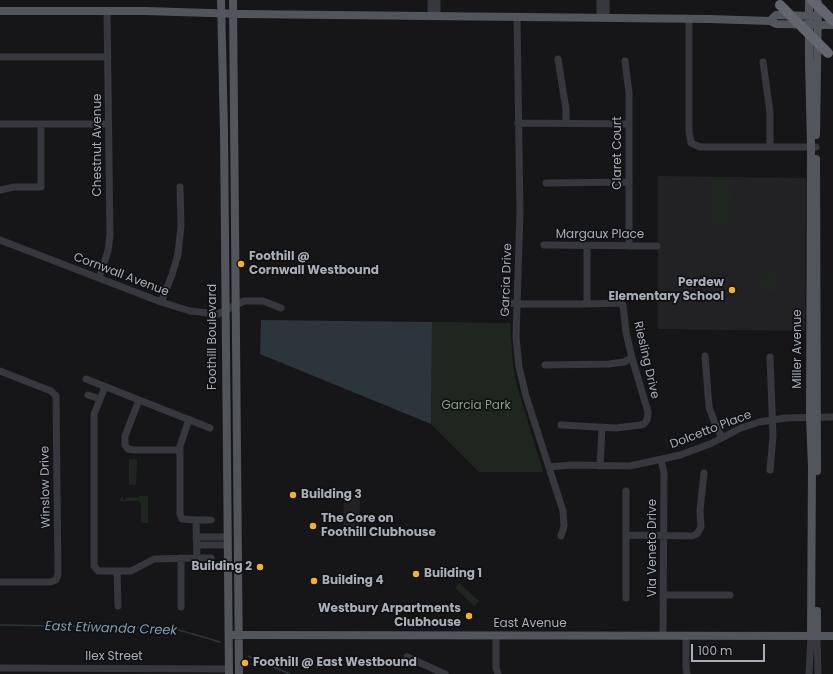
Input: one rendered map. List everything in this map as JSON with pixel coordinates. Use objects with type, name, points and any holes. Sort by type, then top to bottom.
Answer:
[{"type":"highway","points":[[812,0],[833,21]]},
{"type":"highway","points":[[780,5],[828,53]]},
{"type":"main road","name":"Foothill Boulevard","points":[[221,0],[224,132],[226,541],[229,672]]},
{"type":"main road","name":"Foothill Boulevard","points":[[233,0],[239,674]]},
{"type":"main road","points":[[809,0],[813,20]]},
{"type":"main road","points":[[813,20],[818,0]]},
{"type":"main road","points":[[0,11],[172,11],[221,14],[689,19],[770,21],[776,24],[833,16]]},
{"type":"main road","points":[[813,20],[833,25]]},
{"type":"main road","name":"Miller Avenue","points":[[813,20],[814,147],[812,467],[814,636]]},
{"type":"main road","name":"East Avenue","points":[[228,635],[833,636]]},
{"type":"street","points":[[431,0],[434,16]]},
{"type":"street","points":[[434,16],[437,0]]},
{"type":"street","points":[[600,0],[603,18]]},
{"type":"street","points":[[603,18],[606,0]]},
{"type":"street","name":"Chestnut Avenue","points":[[99,278],[104,265],[109,240],[107,11]]},
{"type":"street","name":"Garcia Drive","points":[[517,17],[520,212],[516,337],[519,367],[526,396],[563,511],[564,526],[561,536]]},
{"type":"street","points":[[689,19],[689,132],[691,143],[700,147],[814,147]]},
{"type":"street","points":[[0,57],[108,57]]},
{"type":"street","points":[[558,60],[566,109],[566,123]]},
{"type":"street","name":"Claret Court","points":[[624,60],[629,93],[629,246]]},
{"type":"street","points":[[763,62],[770,112],[770,147]]},
{"type":"street","points":[[518,123],[629,124]]},
{"type":"street","points":[[0,124],[108,124]]},
{"type":"street","points":[[0,190],[14,187],[41,187],[41,124]]},
{"type":"street","points":[[546,183],[629,182]]},
{"type":"street","points":[[161,302],[178,254],[180,187]]},
{"type":"street","name":"Cornwall Avenue","points":[[0,240],[161,302],[196,312],[218,314],[244,301],[264,301],[281,308]]},
{"type":"street","name":"Margaux Place","points":[[544,245],[657,246]]},
{"type":"street","points":[[504,302],[517,304],[587,304],[587,246]]},
{"type":"street","name":"Riesling Drive","points":[[587,304],[619,303],[623,305],[626,332],[632,358],[648,412],[647,420],[644,424],[616,428],[602,428]]},
{"type":"street","points":[[705,356],[709,407],[722,438]]},
{"type":"street","points":[[770,357],[773,419],[773,442],[770,470]]},
{"type":"street","points":[[544,365],[609,364],[624,362],[632,358]]},
{"type":"street","name":"Winslow Drive","points":[[0,582],[50,582],[56,580],[58,574],[55,394],[1,374]]},
{"type":"street","points":[[86,379],[210,428]]},
{"type":"street","points":[[105,387],[94,414],[94,566],[98,571],[131,571],[154,559],[210,558]]},
{"type":"street","points":[[88,395],[100,399]]},
{"type":"street","points":[[139,400],[124,436],[124,445],[128,449],[134,450],[179,450]]},
{"type":"street","name":"Dolcetto Place","points":[[549,466],[630,466],[661,460],[688,452],[710,444],[750,425],[773,419],[833,417]]},
{"type":"street","points":[[189,419],[179,450],[181,517],[185,521],[210,520]]},
{"type":"street","points":[[561,425],[602,428],[600,466]]},
{"type":"street","name":"Via Veneto Drive","points":[[661,460],[664,473],[663,636]]},
{"type":"street","points":[[626,535],[692,536],[699,532],[701,527],[700,504],[704,473]]},
{"type":"street","points":[[626,491],[626,598]]},
{"type":"street","points":[[196,520],[197,558]]},
{"type":"street","points":[[196,535],[214,537],[226,541]]},
{"type":"street","points":[[196,545],[226,541]]},
{"type":"street","points":[[181,558],[181,607]]},
{"type":"street","points":[[118,571],[118,606]]},
{"type":"street","points":[[664,595],[730,595]]},
{"type":"street","points":[[496,636],[496,667],[498,674]]},
{"type":"street","points":[[686,636],[687,674]]},
{"type":"street","name":"Miller Avenue","points":[[809,674],[814,636]]},
{"type":"street","name":"Miller Avenue","points":[[814,636],[818,674]]},
{"type":"street","points":[[407,657],[445,674]]},
{"type":"street","name":"Ilex Street","points":[[0,668],[87,671],[229,672]]},
{"type":"shaded area","name":"Perdew Elementary School","points":[[658,176],[806,178],[805,331],[658,329]]},
{"type":"shaded area","points":[[261,320],[432,322],[431,424],[260,354]]},
{"type":"shaded area","points":[[344,494],[360,500],[359,534],[343,534]]},
{"type":"green space","points":[[713,180],[731,180],[731,189],[712,189]]},
{"type":"green space","points":[[712,191],[731,191],[731,200],[712,200]]},
{"type":"green space","points":[[713,202],[731,202],[731,212],[712,212]]},
{"type":"green space","points":[[712,213],[731,213],[731,223],[712,223]]},
{"type":"green space","points":[[772,270],[776,273],[776,291],[764,291],[762,289],[764,288],[758,283]]},
{"type":"green space","name":"Garcia Park","points":[[432,322],[510,323],[513,365],[517,386],[543,472],[479,472],[431,424]]},
{"type":"green space","points":[[129,459],[137,459],[136,485],[129,485]]},
{"type":"green space","points":[[139,496],[148,496],[148,523],[143,523],[141,521],[141,504],[139,501],[120,501],[121,497],[125,500],[126,497],[138,498]]},
{"type":"green space","points":[[459,583],[479,601],[474,606],[455,588]]},
{"type":"waterway","name":"East Etiwanda Creek","points":[[0,625],[172,628],[220,642]]},
{"type":"waterway","name":"East Etiwanda Creek","points":[[248,656],[290,674]]},
{"type":"place","name":"Foothill @ Cornwall Westbound","points":[[241,264]]},
{"type":"place","name":"Perdew Elementary School","points":[[732,290]]},
{"type":"place","name":"Building 3","points":[[293,495]]},
{"type":"place","name":"The Core on Foothill Clubhouse","points":[[313,526]]},
{"type":"place","name":"Building 2","points":[[260,567]]},
{"type":"place","name":"Building 1","points":[[416,574]]},
{"type":"place","name":"Building 4","points":[[314,581]]},
{"type":"place","name":"Westbury Arpartments Clubhouse","points":[[469,616]]},
{"type":"place","name":"Foothill @ East Westbound","points":[[245,663]]}]
